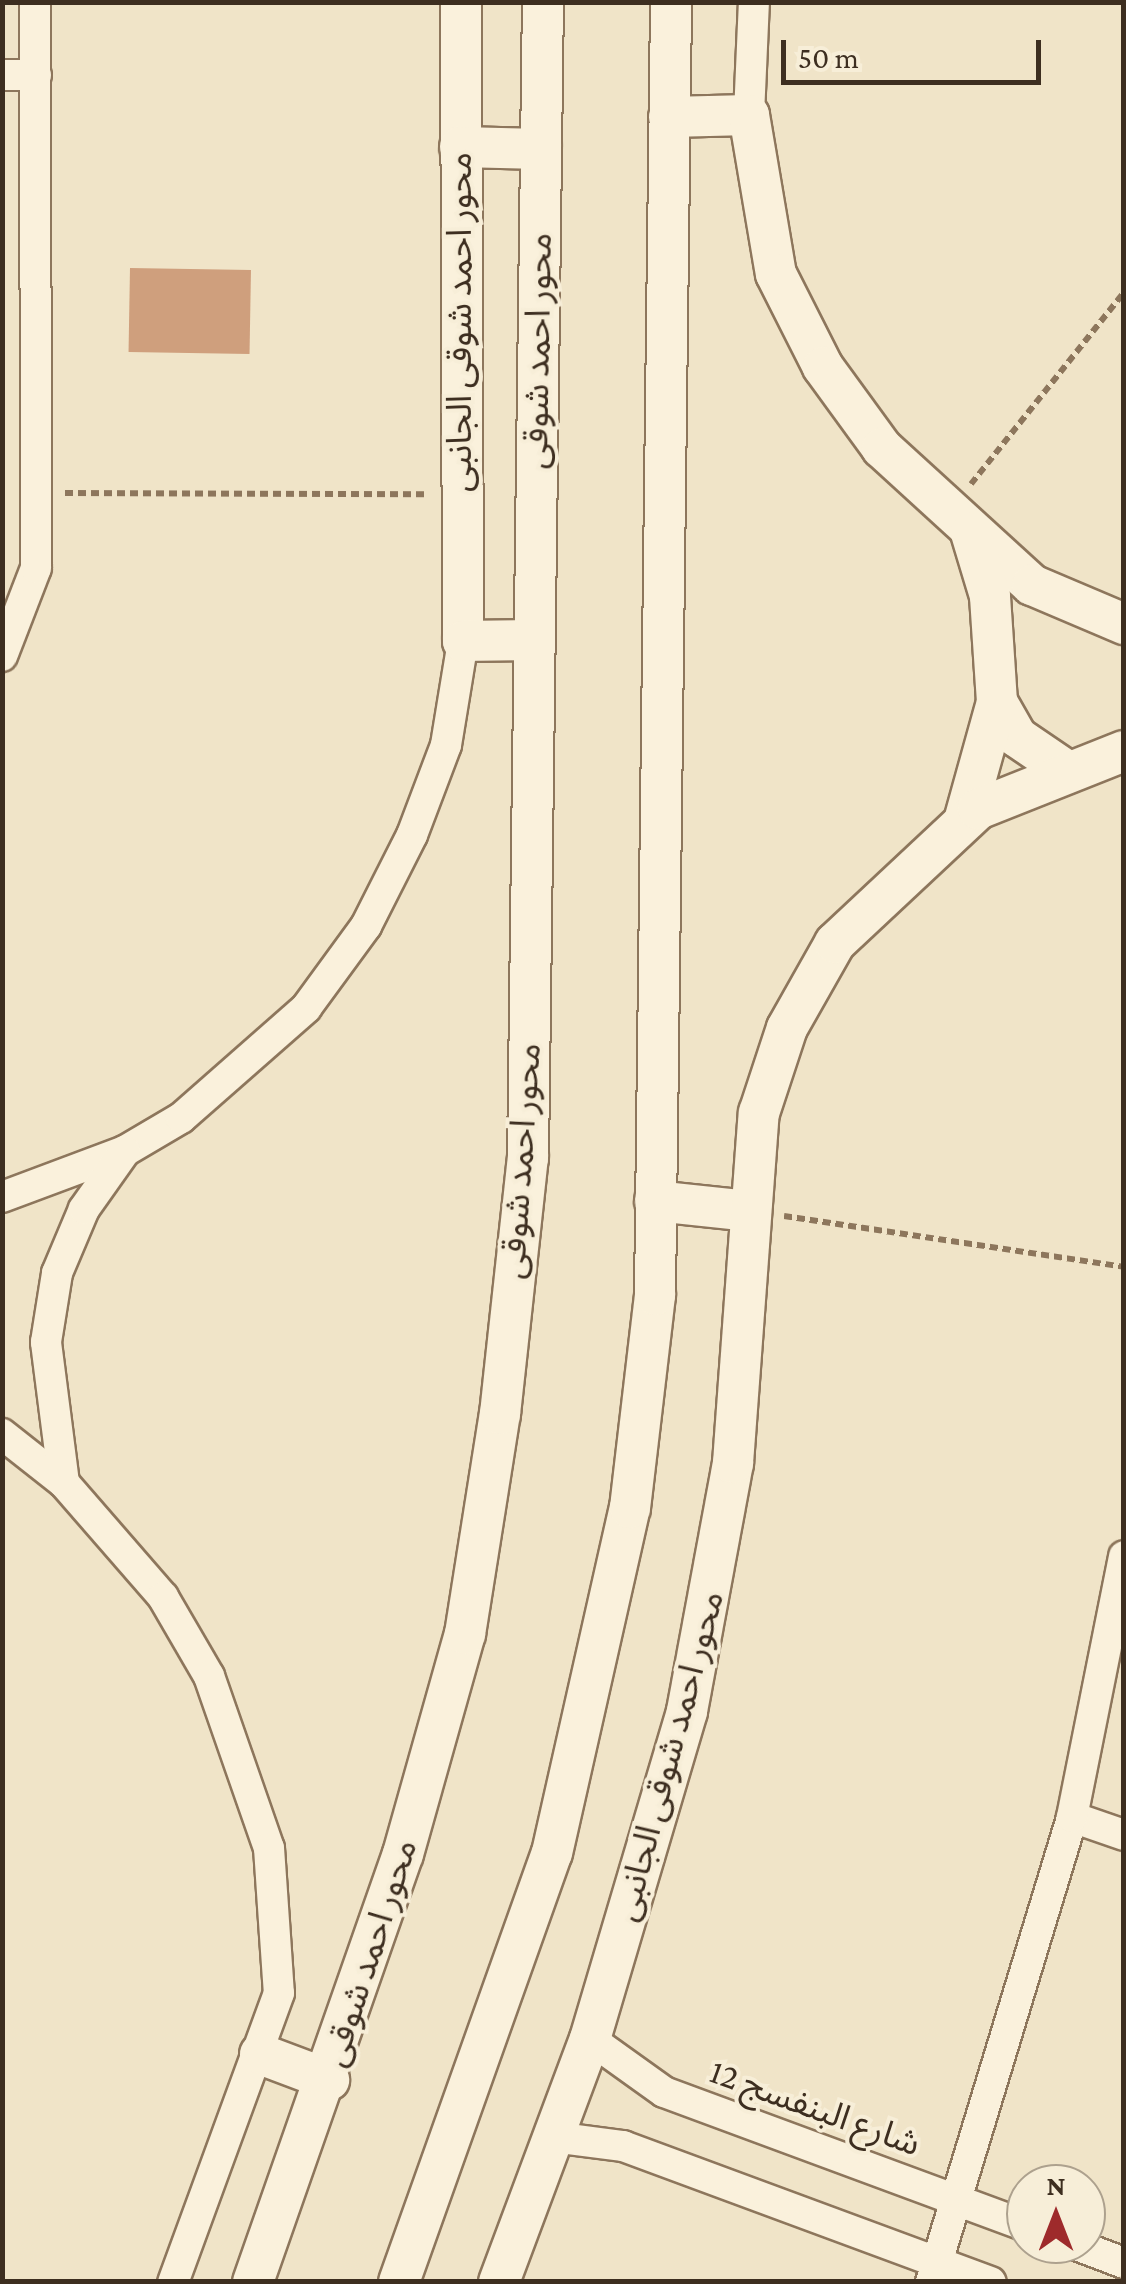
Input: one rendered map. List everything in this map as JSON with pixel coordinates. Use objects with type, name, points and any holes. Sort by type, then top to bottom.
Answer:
[{"type":"main road","name":"محور احمد شوقى الجانبى","points":[[461,2],[458,494],[463,641]]},
{"type":"main road","name":"محور احمد شوقى","points":[[253,2282],[329,2080],[465,1634],[500,1414],[528,1158],[543,2]]},
{"type":"main road","points":[[399,2282],[552,1852],[597,1682],[630,1508],[655,1295],[671,2]]},
{"type":"main road","points":[[669,117],[749,115],[762,226],[797,317],[852,412],[959,522],[1032,584],[1124,624]]},
{"type":"main road","points":[[460,147],[542,148]]},
{"type":"main road","points":[[959,522],[994,630],[996,702],[964,821]]},
{"type":"main road","points":[[994,630],[1032,584]]},
{"type":"main road","points":[[463,641],[532,640]]},
{"type":"main road","points":[[996,702],[1016,737],[1067,771]]},
{"type":"main road","points":[[964,821],[1067,771],[1124,751]]},
{"type":"main road","name":"محور احمد شوقى الجانبى","points":[[499,2282],[590,2039],[687,1712],[714,1588],[734,1463],[760,1113],[787,1028],[835,943],[964,821]]},
{"type":"main road","points":[[655,1201],[750,1211]]},
{"type":"main road","points":[[260,2054],[329,2080]]},
{"type":"street","points":[[2,656],[36,568],[39,492],[35,2]]},
{"type":"street","points":[[749,115],[754,2]]},
{"type":"street","points":[[2,75],[36,75]]},
{"type":"street","points":[[2,1198],[125,1152],[233,1080],[306,1008],[366,926],[446,745],[463,641]]},
{"type":"street","points":[[64,1483],[46,1342],[57,1273],[84,1208],[125,1152]]},
{"type":"street","points":[[2,1434],[64,1483],[162,1598],[245,1760],[281,1938],[279,1993],[174,2282]]},
{"type":"street","points":[[935,2272],[1072,1818],[1124,1556]]},
{"type":"street","points":[[1072,1818],[1124,1835]]},
{"type":"street","name":"شارع البنفسج 12","points":[[590,2039],[664,2092],[1006,2218]]},
{"type":"street","points":[[554,2137],[623,2146],[935,2272],[991,2282]]},
{"type":"path","points":[[959,522],[1124,292]]},
{"type":"path","points":[[39,492],[458,494]]},
{"type":"path","points":[[750,1211],[1124,1266]]},
{"type":"building","points":[[130,268],[251,270],[250,354],[129,352]]}]
